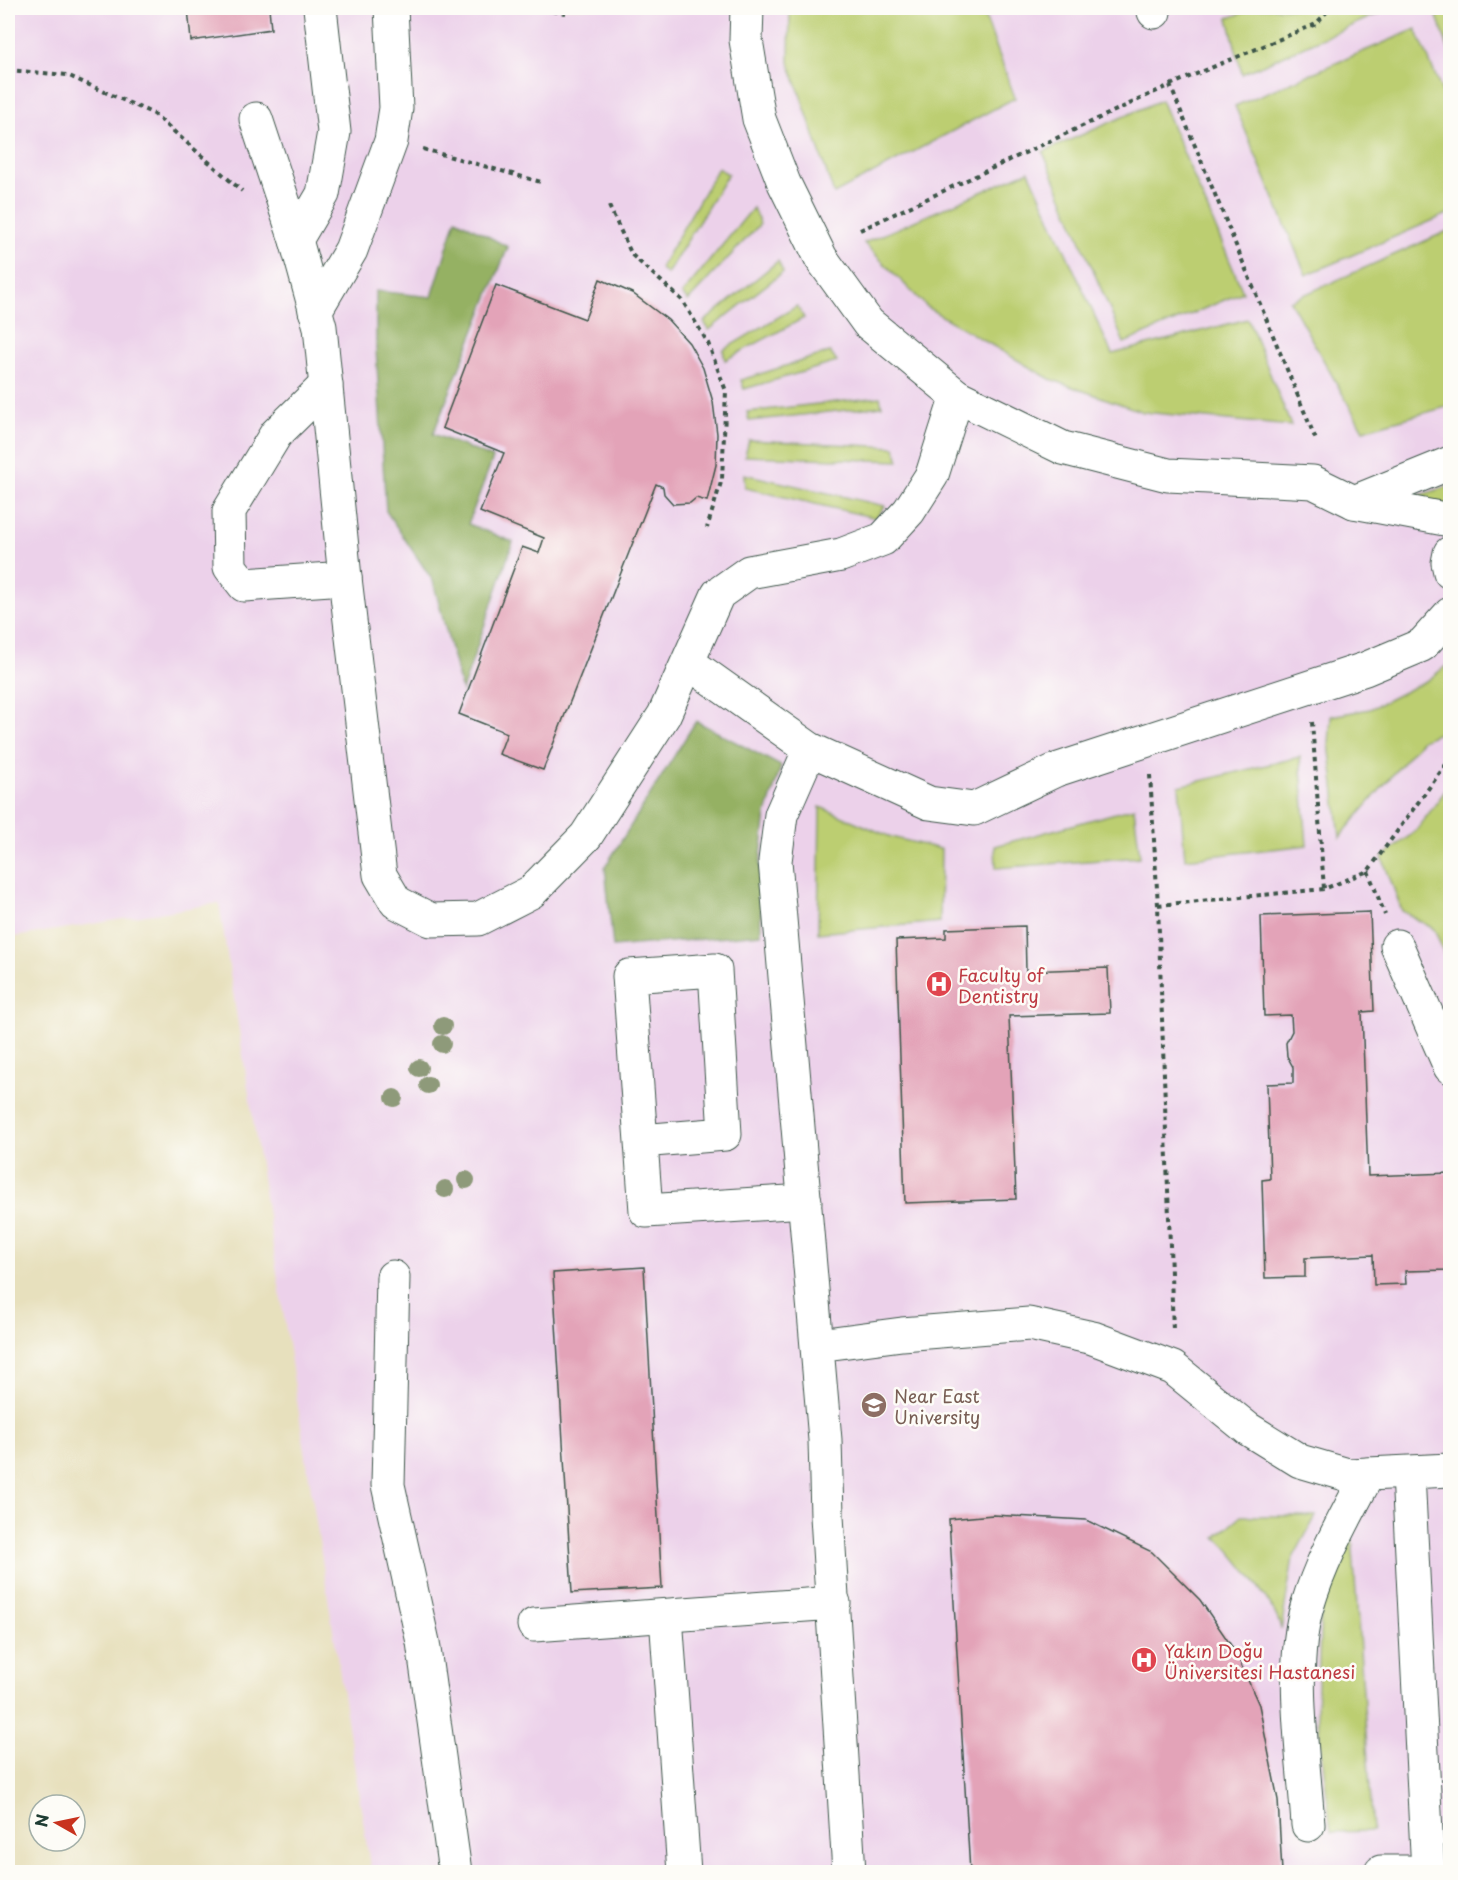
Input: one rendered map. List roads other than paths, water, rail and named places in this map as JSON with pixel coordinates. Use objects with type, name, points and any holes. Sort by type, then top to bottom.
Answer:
[{"type":"street","points":[[296,240],[323,194],[334,132],[320,8]]},
{"type":"street","points":[[315,310],[351,250],[391,141],[396,108],[391,8]]},
{"type":"street","points":[[747,8],[746,40],[759,119],[784,183],[821,258],[868,323],[957,396],[1063,448],[1168,476],[1313,482],[1354,502],[1450,520]]},
{"type":"street","points":[[256,119],[296,240],[320,327],[345,578],[380,875],[396,902],[431,920],[478,919],[531,892],[586,836],[664,715],[718,594],[748,572],[841,555],[883,539],[909,511],[932,475],[957,396]]},
{"type":"street","points":[[326,385],[276,434],[229,511],[230,567],[243,585],[345,578]]},
{"type":"street","points":[[1354,502],[1450,463]]},
{"type":"street","points":[[1450,553],[1448,563],[1450,572]]},
{"type":"street","points":[[688,663],[810,749],[929,803],[974,809],[1056,770],[1365,669],[1422,645],[1450,614]]},
{"type":"street","points":[[810,749],[781,815],[775,861],[818,1345],[849,1872]]},
{"type":"street","points":[[1396,946],[1450,1067]]},
{"type":"street","points":[[640,1141],[726,1134],[715,970],[629,976],[640,1141],[646,1211],[805,1201]]},
{"type":"street","points":[[393,1277],[388,1485],[423,1642],[444,1812],[455,1872]]},
{"type":"street","points":[[818,1345],[902,1334],[1029,1324],[1093,1338],[1173,1368],[1248,1429],[1300,1461],[1348,1474],[1408,1474],[1450,1470]]},
{"type":"street","points":[[1308,1825],[1298,1665],[1307,1609],[1324,1559],[1368,1474]]},
{"type":"street","points":[[1408,1474],[1438,1819],[1428,1872]]},
{"type":"street","points":[[534,1625],[834,1603]]},
{"type":"street","points":[[666,1616],[684,1872]]},
{"type":"street","points":[[1381,1872],[1408,1872]]},
{"type":"place","name":"Faculty of Dentistry","points":[[939,984]]},
{"type":"place","name":"Near East University","points":[[874,1405]]},
{"type":"place","name":"Yakın Doğu Üniversitesi Hastanesi","points":[[1144,1660]]}]
